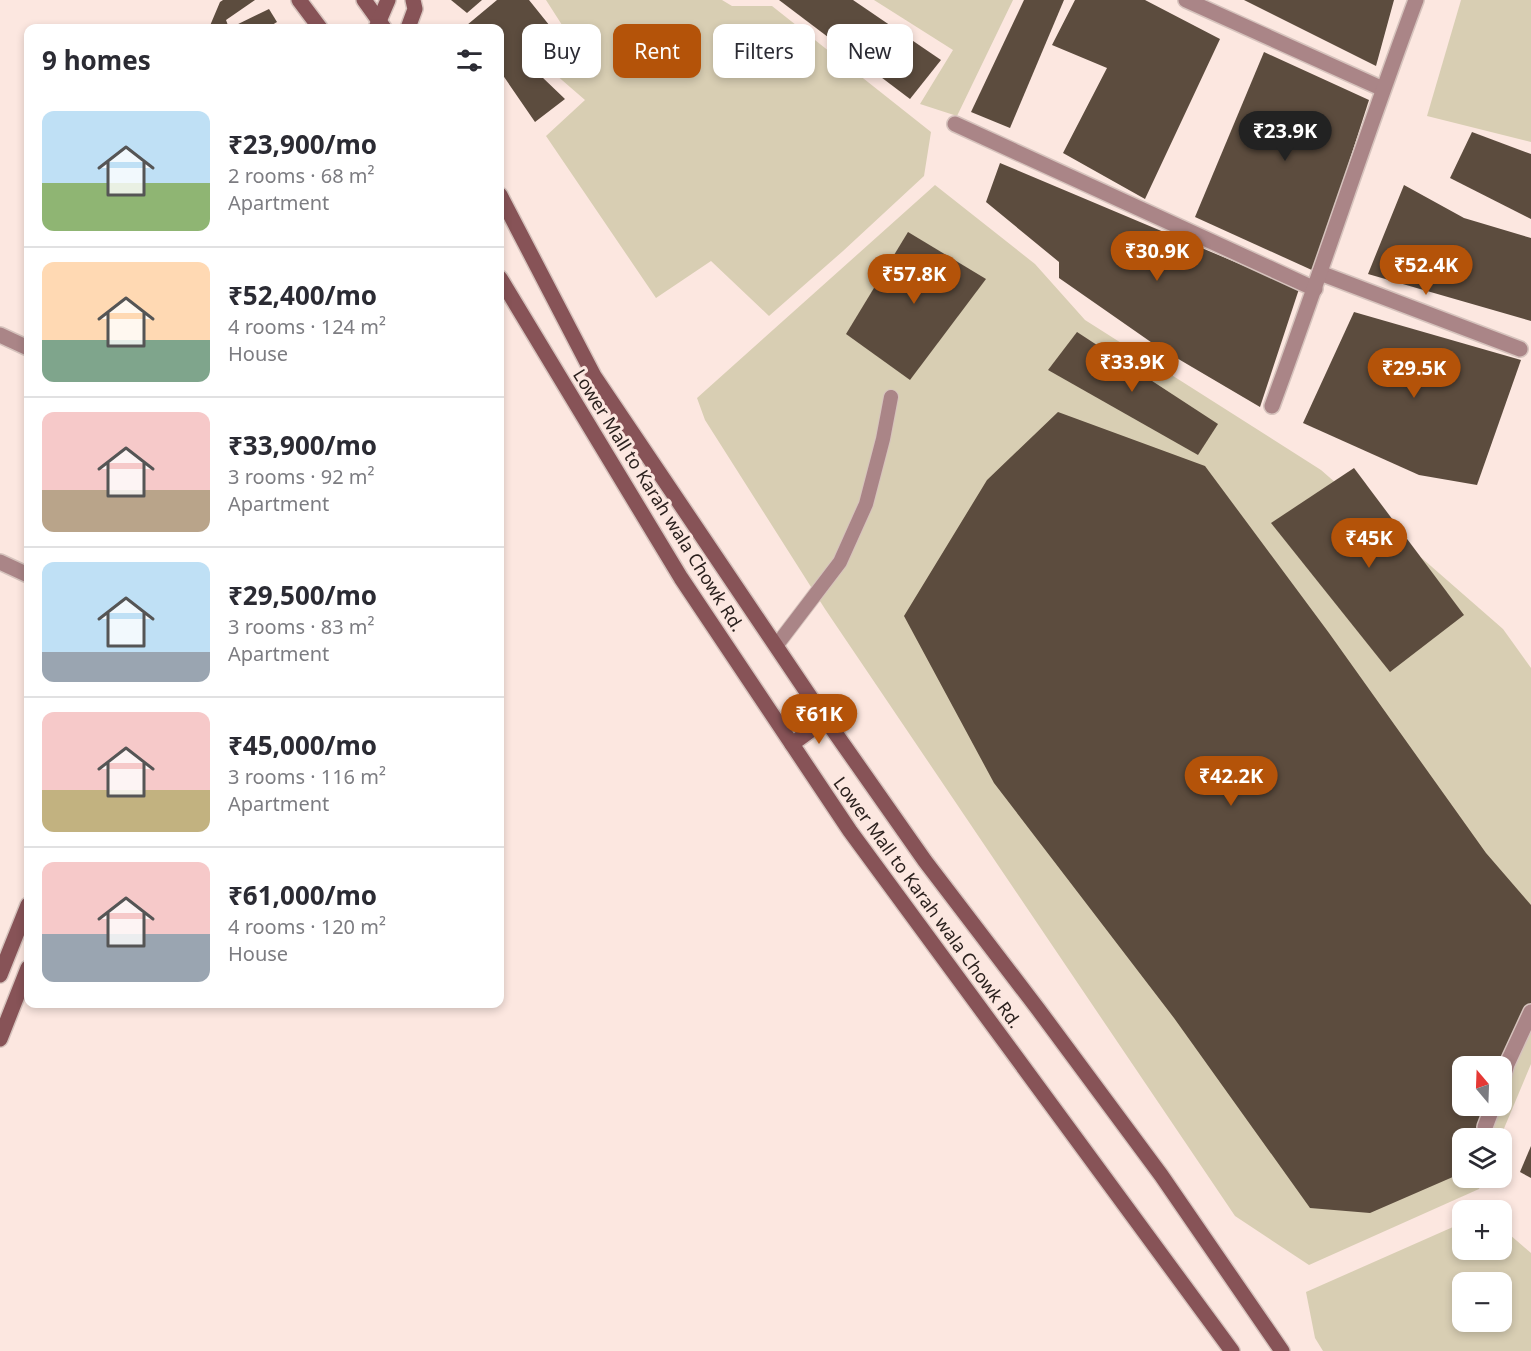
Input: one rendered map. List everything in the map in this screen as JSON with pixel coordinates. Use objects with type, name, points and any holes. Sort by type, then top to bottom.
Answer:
[{"type":"main road","points":[[299,0],[317,24]]},
{"type":"main road","points":[[364,0],[379,24]]},
{"type":"main road","points":[[381,24],[388,0]]},
{"type":"main road","points":[[409,24],[415,9],[413,0]]},
{"type":"main road","points":[[504,203],[594,376],[825,720],[925,861],[1161,1175],[1282,1351]]},
{"type":"main road","name":"Lower Mall to Karah wala Chowk Rd.","points":[[504,285],[681,578],[850,831],[1232,1351]]},
{"type":"main road","points":[[792,744],[825,720]]},
{"type":"main road","points":[[0,975],[24,915]]},
{"type":"main road","points":[[0,1039],[24,978]]},
{"type":"street","points":[[1186,0],[1383,89]]},
{"type":"street","points":[[1272,406],[1416,0]]},
{"type":"street","points":[[955,124],[1315,289]]},
{"type":"street","points":[[1320,273],[1520,349]]},
{"type":"street","points":[[0,335],[24,346]]},
{"type":"street","points":[[0,562],[24,573]]},
{"type":"street","points":[[1511,1056],[1531,1012]]},
{"type":"street","points":[[1485,1127],[1489,1116]]},
{"type":"lane","points":[[776,646],[840,562],[866,504],[891,397]]},
{"type":"shaded area","points":[[546,0],[722,0],[732,6],[772,6],[795,24],[713,24],[713,78],[815,78],[815,40],[827,50],[827,78],[863,78],[931,132],[924,176],[769,316],[711,261],[656,298],[546,136],[585,100],[560,78],[601,78],[601,24],[561,24]]},
{"type":"shaded area","points":[[874,0],[1013,0],[957,116],[920,104],[953,50]]},
{"type":"shaded area","points":[[1461,0],[1531,0],[1531,142],[1427,116]]},
{"type":"shaded area","points":[[935,185],[1035,264],[1085,320],[1321,470],[1503,629],[1531,668],[1531,1064],[1512,1109],[1512,1056],[1452,1056],[1452,1116],[1509,1116],[1504,1128],[1452,1128],[1452,1188],[1479,1189],[1309,1265],[1235,1216],[825,609],[705,420],[697,398]]},
{"type":"shaded area","points":[[1452,1227],[1452,1260],[1512,1260],[1512,1237],[1531,1253],[1531,1351],[1323,1351],[1315,1338],[1306,1292]]},
{"type":"building","points":[[223,0],[255,0],[226,20],[228,24],[211,24]]},
{"type":"building","points":[[451,0],[482,0],[467,13]]},
{"type":"building","points":[[497,0],[529,0],[548,24],[522,24],[522,78],[543,78],[565,99],[535,122],[504,77],[504,24],[468,24]]},
{"type":"building","points":[[779,0],[853,0],[888,24],[827,24],[827,36],[815,27],[815,24],[811,24]]},
{"type":"building","points":[[1024,0],[1064,0],[1010,128],[971,112]]},
{"type":"building","points":[[1075,0],[1145,0],[1220,39],[1145,199],[1063,153],[1107,68],[1052,45]]},
{"type":"building","points":[[1244,0],[1394,0],[1376,66]]},
{"type":"building","points":[[269,9],[277,22],[274,24],[238,24]]},
{"type":"building","points":[[913,41],[941,60],[910,99],[882,78],[913,78]]},
{"type":"building","points":[[1264,52],[1369,100],[1314,271],[1195,217]]},
{"type":"building","points":[[1472,132],[1531,154],[1531,219],[1450,178]]},
{"type":"building","points":[[1000,163],[1299,289],[1260,407],[1158,347],[1059,278],[1059,262],[986,202]]},
{"type":"building","points":[[1404,185],[1464,218],[1531,238],[1531,321],[1368,274]]},
{"type":"building","points":[[908,232],[986,279],[910,380],[846,334]]},
{"type":"building","points":[[1354,312],[1521,360],[1477,485],[1419,475],[1303,423]]},
{"type":"building","points":[[1077,332],[1218,424],[1198,455],[1048,370]]},
{"type":"building","points":[[1058,412],[1205,466],[1329,633],[1486,853],[1531,905],[1531,1011],[1507,1056],[1452,1056],[1452,1116],[1487,1116],[1481,1128],[1452,1128],[1452,1177],[1370,1213],[1310,1208],[1174,1018],[994,783],[904,616],[987,480]]},
{"type":"building","points":[[1354,468],[1464,615],[1390,672],[1271,523]]},
{"type":"building","points":[[1531,1146],[1531,1178],[1520,1172]]}]
